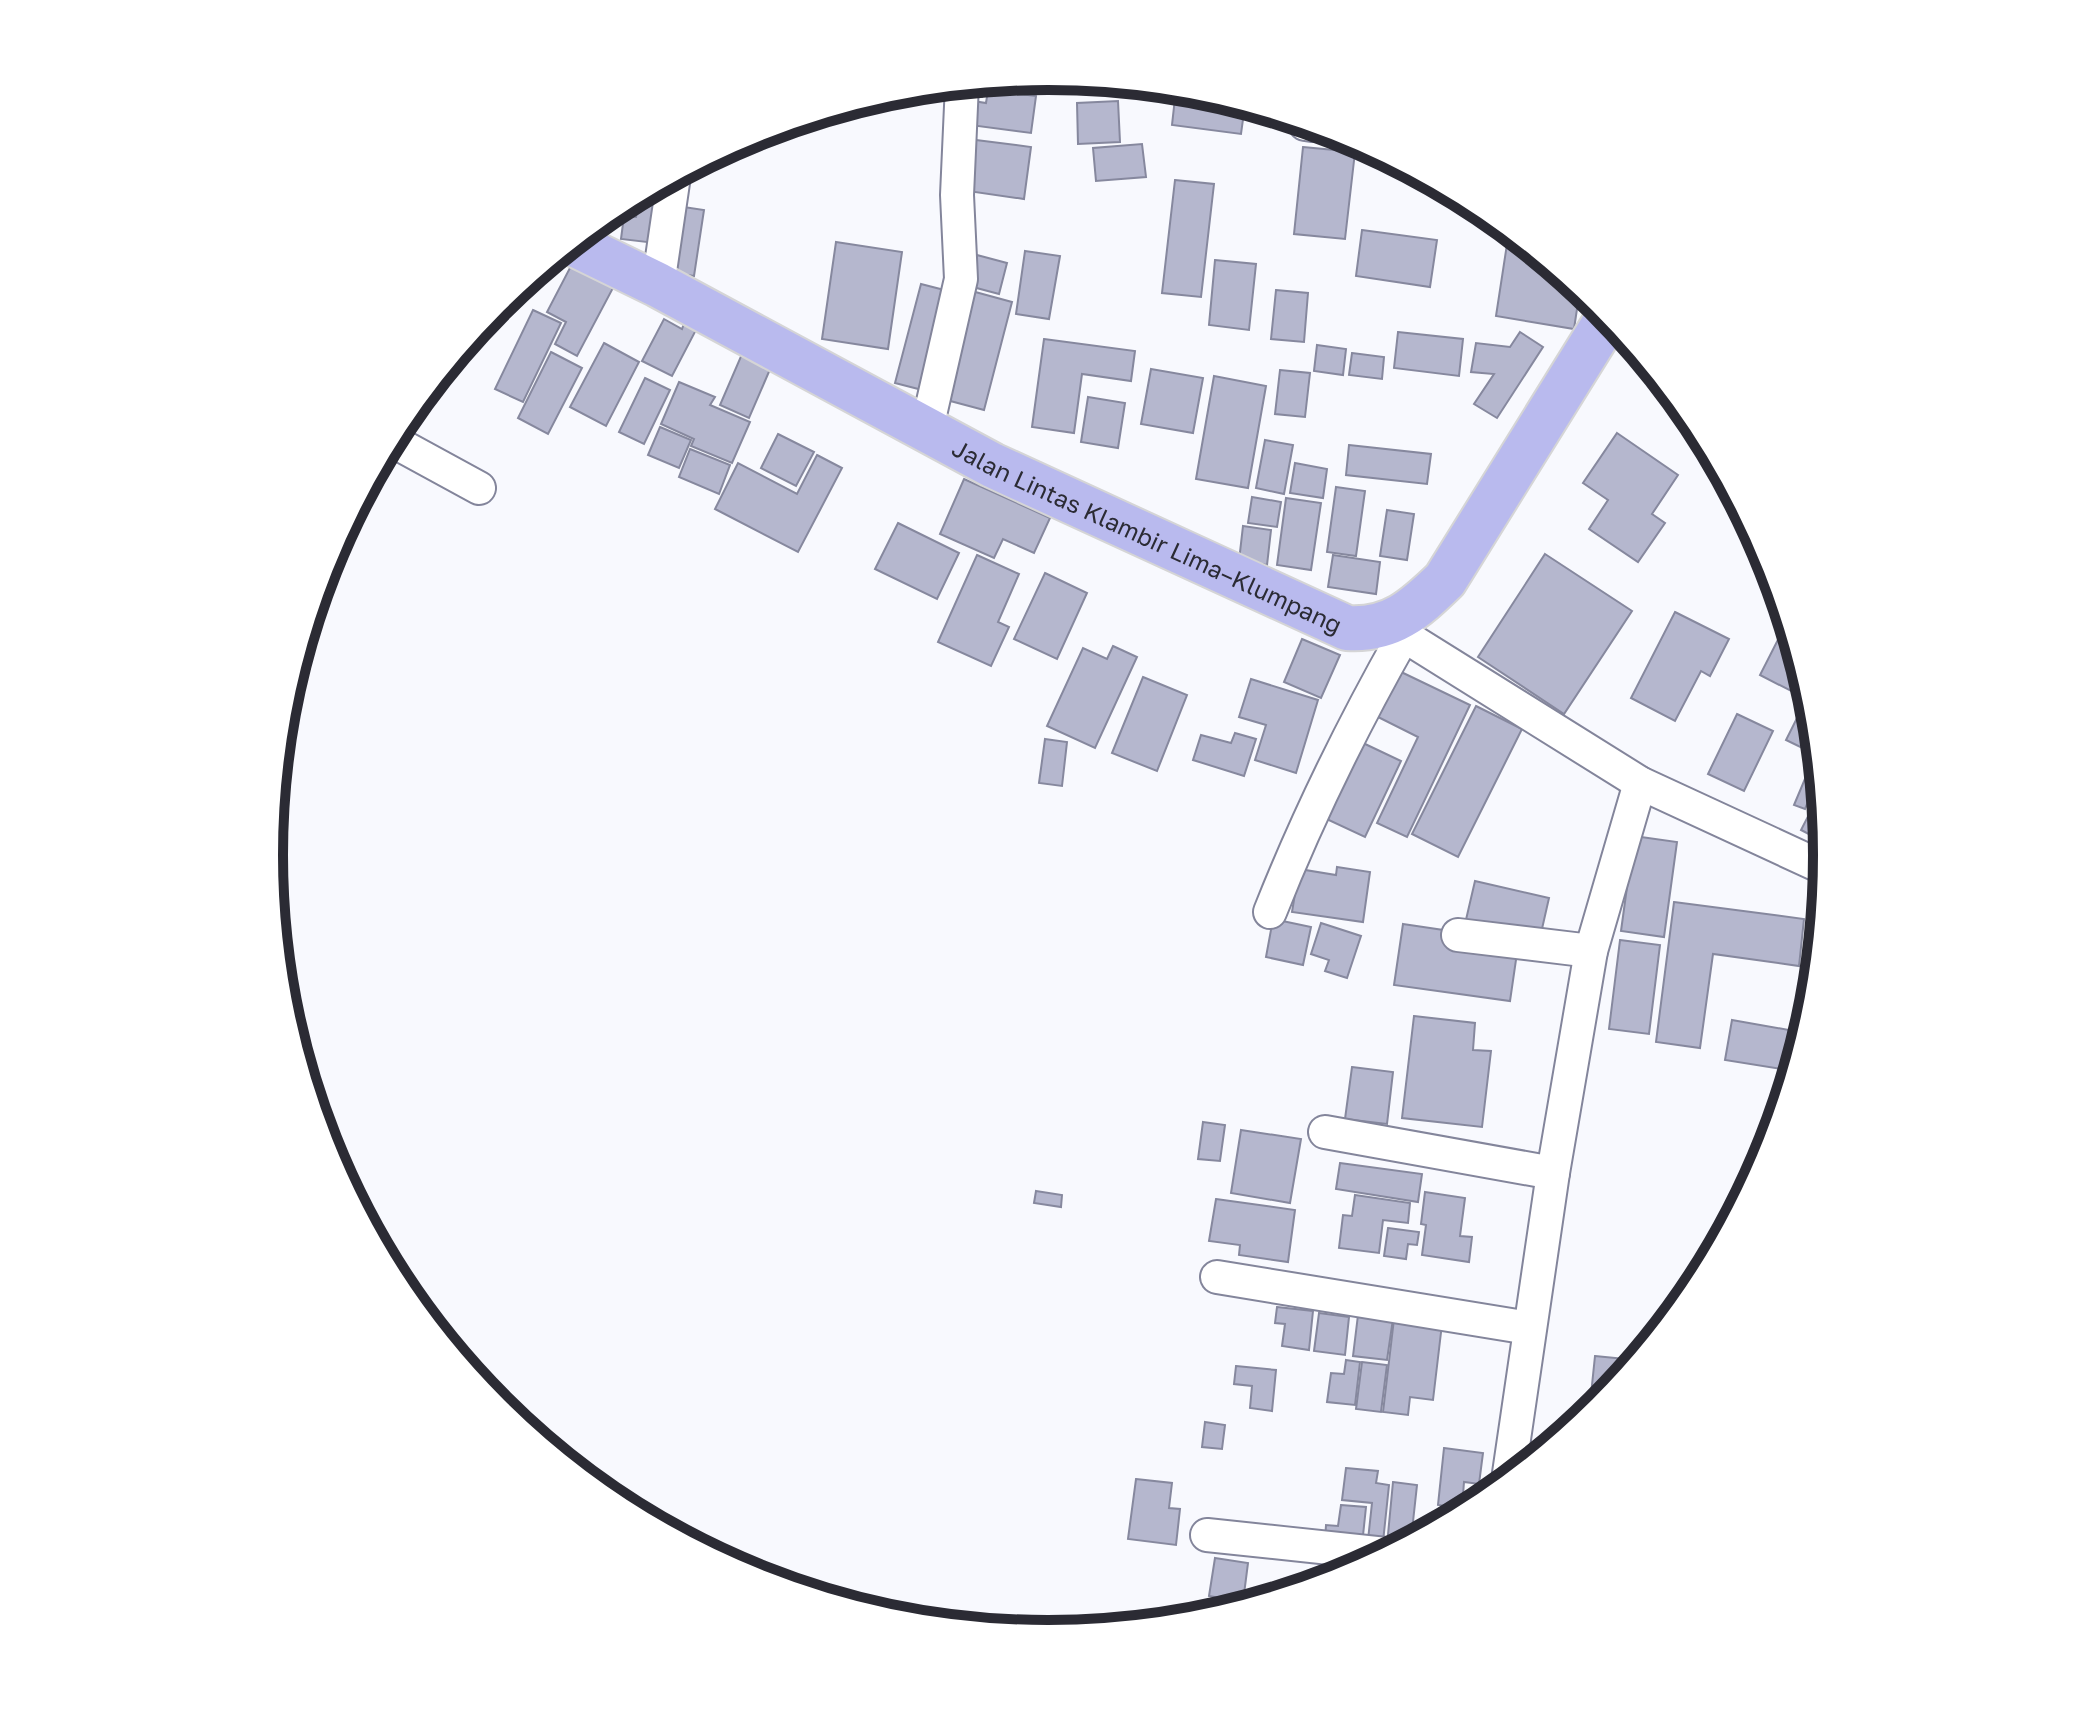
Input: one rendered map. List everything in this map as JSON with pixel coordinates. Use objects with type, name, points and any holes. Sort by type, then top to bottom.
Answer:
[{"type":"main road","name":"Jalan Lintas Klambir Lima–Klumpang","points":[[582,248],[658,285],[992,465],[1322,620],[1358,629],[1395,630],[1445,580],[1604,330]]},
{"type":"street","points":[[927,428],[961,279],[957,195],[961,96]]},
{"type":"street","points":[[658,285],[672,189]]},
{"type":"street","points":[[402,446],[479,488]]},
{"type":"street","points":[[1270,912],[1301,832],[1395,630],[1640,783],[1813,863]]},
{"type":"street","points":[[1510,1465],[1553,1173],[1591,951],[1640,783]]},
{"type":"street","points":[[1458,935],[1591,951]]},
{"type":"street","points":[[1325,1132],[1553,1173]]},
{"type":"street","points":[[1217,1277],[1529,1328]]},
{"type":"street","points":[[1207,1535],[1363,1552]]},
{"type":"building","points":[[988,93],[1036,96],[1031,133],[970,125],[973,101],[986,103]]},
{"type":"building","points":[[1118,101],[1120,142],[1078,144],[1077,103]]},
{"type":"building","points":[[1175,101],[1244,115],[1241,134],[1172,125]]},
{"type":"building","points":[[968,139],[1031,147],[1024,199],[961,190]]},
{"type":"building","points":[[1142,144],[1146,177],[1096,181],[1093,148]]},
{"type":"building","points":[[1303,147],[1355,154],[1345,239],[1294,234]]},
{"type":"building","points":[[1175,180],[1214,184],[1201,297],[1162,293]]},
{"type":"building","points":[[659,196],[655,243],[621,239],[624,219],[636,217],[637,210]]},
{"type":"building","points":[[677,206],[704,210],[694,276],[667,272]]},
{"type":"building","points":[[1362,230],[1437,240],[1430,287],[1356,276]]},
{"type":"building","points":[[836,242],[902,252],[888,349],[822,339]]},
{"type":"building","points":[[1507,243],[1578,304],[1574,329],[1496,316]]},
{"type":"building","points":[[1025,251],[1060,256],[1049,319],[1016,314]]},
{"type":"building","points":[[977,255],[1007,263],[999,294],[969,286]]},
{"type":"building","points":[[1215,260],[1256,264],[1249,330],[1209,325]]},
{"type":"building","points":[[572,264],[614,286],[577,356],[555,344],[566,322],[547,312]]},
{"type":"building","points":[[921,284],[956,293],[930,392],[895,383]]},
{"type":"building","points":[[968,290],[1012,302],[984,410],[939,398]]},
{"type":"building","points":[[1276,290],[1308,293],[1304,342],[1271,339]]},
{"type":"building","points":[[533,310],[561,323],[523,402],[495,389]]},
{"type":"building","points":[[664,319],[682,329],[685,321],[697,328],[672,376],[642,361]]},
{"type":"building","points":[[1398,332],[1463,339],[1459,376],[1394,368]]},
{"type":"building","points":[[1520,332],[1543,347],[1497,418],[1474,404],[1494,374],[1471,372],[1476,343],[1510,347]]},
{"type":"building","points":[[1044,339],[1135,351],[1131,381],[1082,374],[1074,433],[1032,427]]},
{"type":"building","points":[[604,343],[639,362],[606,426],[570,407]]},
{"type":"building","points":[[1317,345],[1346,349],[1343,375],[1314,371]]},
{"type":"building","points":[[551,352],[582,368],[548,434],[518,418]]},
{"type":"building","points":[[1352,353],[1384,357],[1382,379],[1349,375]]},
{"type":"building","points":[[742,354],[771,367],[749,418],[720,405]]},
{"type":"building","points":[[1151,369],[1203,378],[1193,433],[1141,424]]},
{"type":"building","points":[[1280,370],[1310,373],[1305,417],[1275,414]]},
{"type":"building","points":[[1214,376],[1266,386],[1248,488],[1196,479]]},
{"type":"building","points":[[645,378],[670,390],[644,444],[619,432]]},
{"type":"building","points":[[679,382],[715,397],[710,405],[750,422],[732,463],[691,446],[694,439],[661,424]]},
{"type":"building","points":[[1088,397],[1125,403],[1118,448],[1081,442]]},
{"type":"building","points":[[660,427],[691,440],[679,468],[648,455]]},
{"type":"building","points":[[1617,433],[1678,475],[1652,514],[1665,523],[1638,562],[1589,529],[1608,500],[1583,483]]},
{"type":"building","points":[[778,434],[814,452],[796,486],[761,468]]},
{"type":"building","points":[[1265,440],[1293,445],[1284,494],[1256,488]]},
{"type":"building","points":[[1349,445],[1431,454],[1427,484],[1346,475]]},
{"type":"building","points":[[690,449],[730,465],[719,494],[679,477]]},
{"type":"building","points":[[817,455],[842,468],[798,552],[715,509],[738,463],[797,494]]},
{"type":"building","points":[[1295,463],[1327,469],[1323,498],[1290,493]]},
{"type":"building","points":[[964,479],[1050,518],[1034,553],[1003,539],[994,558],[940,534]]},
{"type":"building","points":[[1336,487],[1365,491],[1356,556],[1327,552]]},
{"type":"building","points":[[1252,497],[1281,502],[1277,527],[1248,523]]},
{"type":"building","points":[[1286,498],[1321,503],[1311,570],[1277,565]]},
{"type":"building","points":[[1387,510],[1414,514],[1407,560],[1380,556]]},
{"type":"building","points":[[898,523],[959,553],[937,599],[875,569]]},
{"type":"building","points":[[1243,526],[1271,530],[1267,565],[1239,561]]},
{"type":"building","points":[[1545,554],[1632,611],[1564,714],[1478,657]]},
{"type":"building","points":[[977,555],[1019,574],[998,622],[1009,627],[991,666],[938,642]]},
{"type":"building","points":[[1333,555],[1380,562],[1376,594],[1328,587]]},
{"type":"building","points":[[1045,573],[1087,593],[1057,659],[1014,639]]},
{"type":"building","points":[[1675,612],[1729,639],[1710,676],[1701,671],[1675,721],[1631,698]]},
{"type":"building","points":[[1780,635],[1795,693],[1760,675]]},
{"type":"building","points":[[1302,639],[1340,655],[1321,698],[1284,682]]},
{"type":"building","points":[[1113,646],[1137,657],[1095,748],[1047,726],[1083,648],[1107,659]]},
{"type":"building","points":[[1397,670],[1470,705],[1407,837],[1377,823],[1418,737],[1376,716]]},
{"type":"building","points":[[1143,677],[1187,695],[1157,771],[1112,753]]},
{"type":"building","points":[[1251,679],[1318,700],[1296,773],[1255,760],[1266,725],[1239,717]]},
{"type":"building","points":[[1476,706],[1522,729],[1458,857],[1412,834]]},
{"type":"building","points":[[1737,714],[1773,731],[1744,791],[1708,774]]},
{"type":"building","points":[[1799,714],[1805,749],[1786,740]]},
{"type":"building","points":[[1235,733],[1256,739],[1244,776],[1193,760],[1201,735],[1231,743]]},
{"type":"building","points":[[1045,739],[1067,742],[1062,786],[1039,783]]},
{"type":"building","points":[[1363,743],[1401,761],[1365,837],[1318,815],[1342,764],[1352,768]]},
{"type":"building","points":[[1808,774],[1810,797],[1805,809],[1794,805]]},
{"type":"building","points":[[1811,810],[1812,836],[1801,830]]},
{"type":"building","points":[[1634,836],[1677,842],[1664,937],[1621,931]]},
{"type":"building","points":[[1337,867],[1370,872],[1363,922],[1292,912],[1299,869],[1336,875]]},
{"type":"building","points":[[1475,881],[1549,898],[1539,942],[1465,924]]},
{"type":"building","points":[[1674,902],[1804,919],[1799,966],[1713,954],[1700,1048],[1656,1042]]},
{"type":"building","points":[[1273,919],[1311,927],[1303,965],[1266,957]]},
{"type":"building","points":[[1321,923],[1361,936],[1347,978],[1325,971],[1329,960],[1311,954]]},
{"type":"building","points":[[1403,924],[1457,932],[1517,953],[1510,1001],[1394,985]]},
{"type":"building","points":[[1620,940],[1660,945],[1649,1034],[1609,1029]]},
{"type":"building","points":[[1414,1016],[1475,1023],[1473,1050],[1491,1051],[1482,1127],[1402,1118]]},
{"type":"building","points":[[1732,1020],[1789,1030],[1782,1069],[1725,1060]]},
{"type":"building","points":[[1352,1067],[1393,1072],[1387,1124],[1345,1119]]},
{"type":"building","points":[[1203,1122],[1225,1125],[1220,1161],[1198,1159]]},
{"type":"building","points":[[1241,1130],[1301,1139],[1290,1203],[1231,1193]]},
{"type":"building","points":[[1340,1163],[1422,1174],[1418,1202],[1336,1189]]},
{"type":"building","points":[[1036,1191],[1062,1195],[1061,1207],[1034,1203]]},
{"type":"building","points":[[1425,1192],[1465,1198],[1460,1236],[1472,1237],[1469,1262],[1422,1255],[1426,1225],[1421,1224]]},
{"type":"building","points":[[1355,1195],[1410,1203],[1408,1223],[1383,1220],[1379,1253],[1339,1248],[1343,1215],[1352,1216]]},
{"type":"building","points":[[1216,1199],[1295,1210],[1288,1262],[1239,1255],[1240,1245],[1209,1241]]},
{"type":"building","points":[[1388,1228],[1419,1232],[1417,1245],[1408,1244],[1406,1259],[1384,1256]]},
{"type":"building","points":[[1277,1307],[1313,1311],[1309,1350],[1282,1346],[1285,1324],[1275,1323]]},
{"type":"building","points":[[1319,1313],[1349,1317],[1345,1355],[1314,1351]]},
{"type":"building","points":[[1358,1315],[1393,1319],[1387,1360],[1353,1356]]},
{"type":"building","points":[[1394,1319],[1442,1324],[1433,1400],[1410,1397],[1408,1415],[1383,1412]]},
{"type":"building","points":[[1595,1356],[1623,1359],[1623,1359],[1591,1394]]},
{"type":"building","points":[[1346,1360],[1360,1362],[1355,1405],[1327,1402],[1331,1373],[1344,1374]]},
{"type":"building","points":[[1362,1362],[1387,1365],[1381,1412],[1356,1409]]},
{"type":"building","points":[[1236,1366],[1276,1370],[1272,1411],[1250,1408],[1252,1386],[1234,1384]]},
{"type":"building","points":[[1205,1422],[1225,1425],[1222,1449],[1202,1447]]},
{"type":"building","points":[[1444,1448],[1483,1453],[1479,1484],[1464,1482],[1463,1497],[1449,1506],[1438,1505]]},
{"type":"building","points":[[1346,1468],[1378,1471],[1376,1483],[1389,1485],[1383,1542],[1368,1540],[1372,1503],[1342,1500]]},
{"type":"building","points":[[1136,1479],[1172,1483],[1169,1508],[1180,1509],[1176,1545],[1128,1539]]},
{"type":"building","points":[[1393,1482],[1417,1485],[1412,1527],[1387,1540]]},
{"type":"building","points":[[1341,1505],[1366,1507],[1362,1545],[1325,1541],[1326,1525],[1338,1526]]},
{"type":"building","points":[[1215,1558],[1248,1563],[1244,1594],[1225,1599],[1209,1596]]}]
